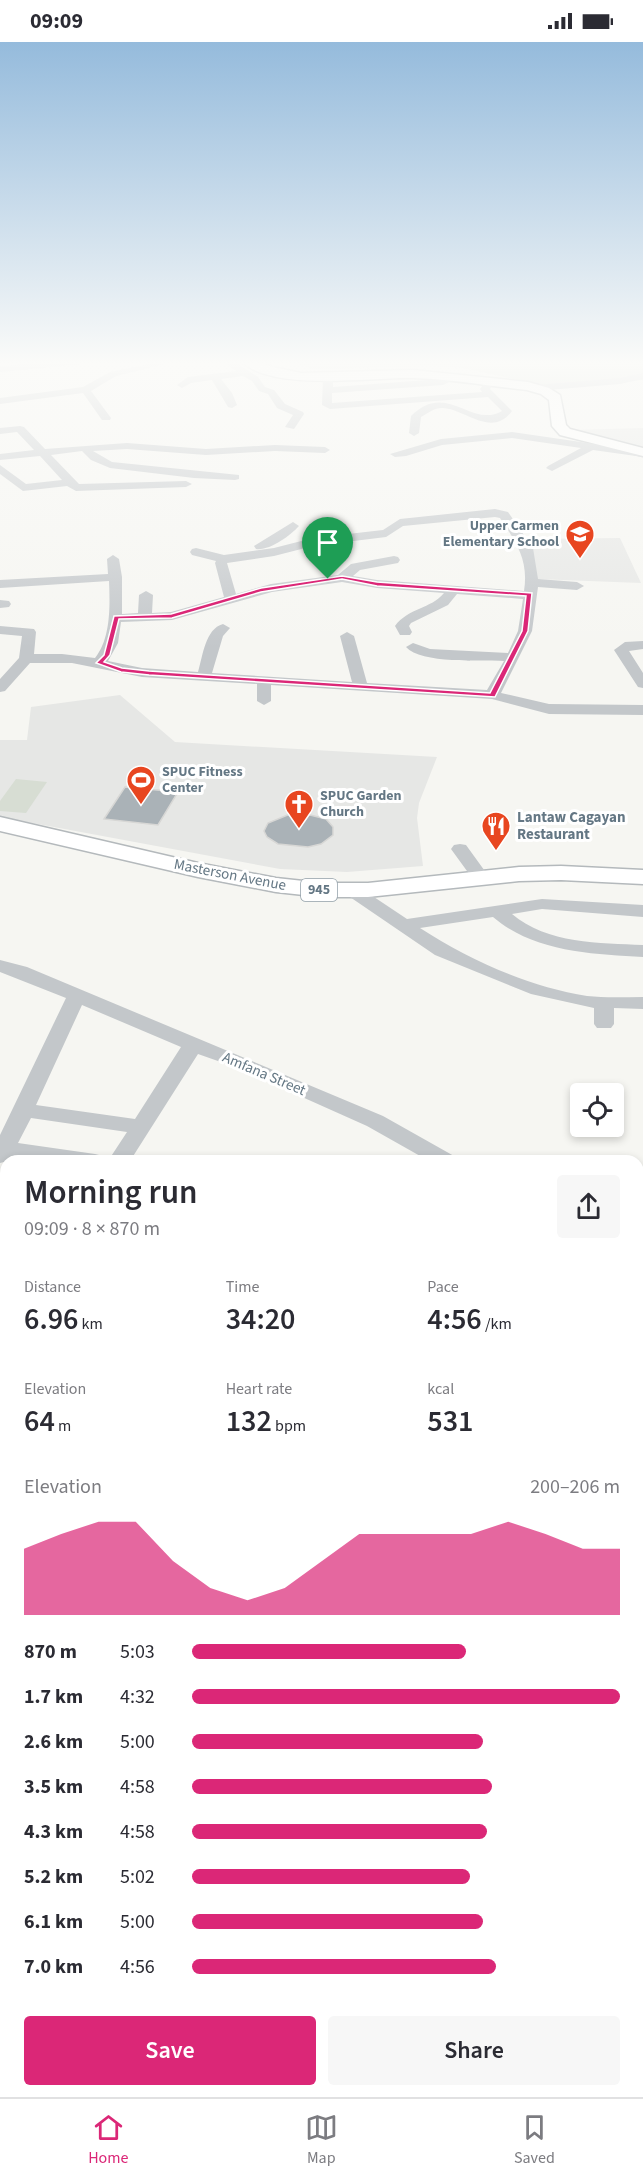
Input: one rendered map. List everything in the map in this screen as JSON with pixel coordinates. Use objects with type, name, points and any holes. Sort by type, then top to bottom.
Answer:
[{"type":"main road","name":"Masterson Avenue","points":[[0,824],[209,873],[295,888],[353,891],[481,878],[561,873],[643,877]]},
{"type":"street","points":[[45,457],[68,482],[80,489],[180,486],[188,484],[194,475]]},
{"type":"street","points":[[94,457],[110,465],[194,475],[235,477]]},
{"type":"street","points":[[552,468],[573,457]]},
{"type":"street","points":[[0,468],[23,488],[68,482]]},
{"type":"street","points":[[393,511],[397,514],[400,523]]},
{"type":"street","points":[[196,552],[224,559],[255,555],[313,542],[386,533],[400,523],[473,514],[504,515],[527,548],[531,589],[525,631],[492,695]]},
{"type":"street","points":[[255,555],[261,545],[285,533],[293,526]]},
{"type":"street","points":[[99,663],[107,655],[116,618],[116,577],[113,559]]},
{"type":"street","points":[[224,559],[221,562],[231,599]]},
{"type":"street","points":[[342,578],[356,567],[394,560]]},
{"type":"street","points":[[274,574],[284,585]]},
{"type":"street","points":[[0,584],[116,577]]},
{"type":"street","points":[[116,618],[172,616],[284,585],[342,578],[452,590],[578,586]]},
{"type":"street","points":[[405,632],[402,626],[407,619],[450,596],[452,590]]},
{"type":"street","points":[[146,595],[144,607],[146,617]]},
{"type":"street","points":[[437,604],[444,618]]},
{"type":"street","points":[[204,677],[216,635],[224,628]]},
{"type":"street","points":[[0,630],[29,632],[26,659],[0,688]]},
{"type":"street","points":[[347,636],[361,687]]},
{"type":"street","points":[[643,645],[630,645],[621,650],[643,684]]},
{"type":"street","points":[[413,647],[428,653],[512,657]]},
{"type":"street","points":[[26,659],[56,658],[99,663],[134,672],[235,680],[492,695],[549,709],[643,710]]},
{"type":"street","points":[[235,680],[234,672],[241,662]]},
{"type":"street","points":[[264,682],[264,701]]},
{"type":"street","points":[[460,849],[481,878]]},
{"type":"street","points":[[353,891],[457,959],[504,978],[557,995],[604,1003],[643,1003]]},
{"type":"street","points":[[404,925],[542,904],[643,911]]},
{"type":"street","points":[[497,911],[513,924],[563,943],[643,951]]},
{"type":"street","name":"Amfana Street","points":[[0,966],[20,971],[76,997],[242,1063],[375,1121],[435,1155]]},
{"type":"street","points":[[33,1155],[2,1152],[76,997]]},
{"type":"street","points":[[604,1003],[604,1024]]},
{"type":"street","points":[[123,1155],[193,1045]]},
{"type":"street","points":[[24,1110],[140,1127]]},
{"type":"shaded area","name":"Upper Carmen Elementary School","points":[[620,538],[641,583],[536,579],[526,539]]},
{"type":"shaded area","points":[[120,695],[175,742],[437,757],[419,803],[417,818],[423,866],[347,872],[280,869],[0,817],[0,740],[27,740],[31,707]]},
{"type":"shaded area","points":[[16,779],[47,782],[26,813],[0,811],[0,801]]},
{"type":"building","name":"SPUC Fitness Center","points":[[125,787],[178,792],[158,825],[104,819]]},
{"type":"building","name":"SPUC Garden Church","points":[[290,814],[306,814],[326,819],[333,827],[333,835],[321,844],[308,847],[278,844],[267,837],[264,831],[268,823]]},
{"type":"place","name":"Upper Carmen Elementary School","points":[[580,560]]},
{"type":"place","name":"SPUC Fitness Center","points":[[141,806]]},
{"type":"place","name":"SPUC Garden Church","points":[[299,830]]},
{"type":"place","name":"Lantaw Cagayan Restaurant","points":[[496,852]]},
{"type":"route","points":[[342,578],[377,584],[530,595],[525,631],[492,695],[245,681],[121,670],[99,663],[107,655],[116,618],[172,616],[261,590],[328,579],[342,578]]}]
